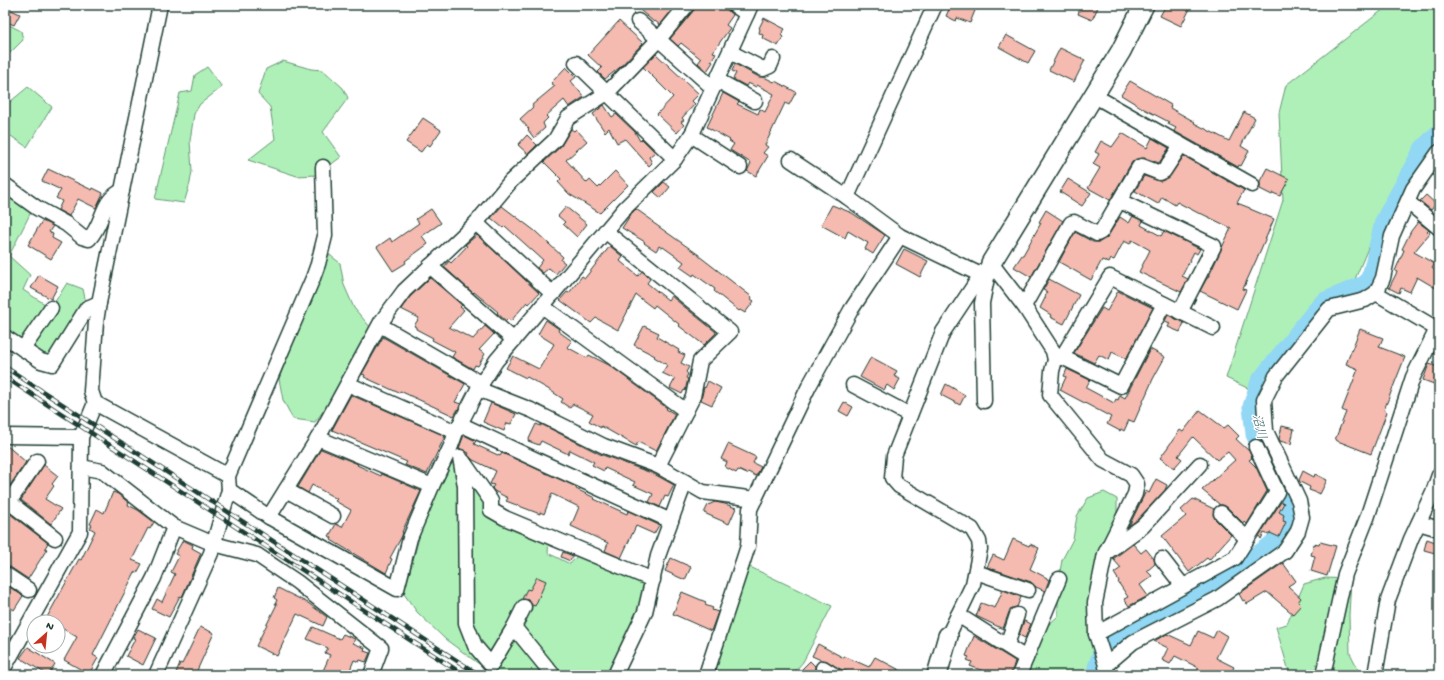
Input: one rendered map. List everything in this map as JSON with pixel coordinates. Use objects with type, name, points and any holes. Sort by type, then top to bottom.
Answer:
[{"type":"street","points":[[160,5],[99,303],[90,391],[95,403],[228,476]]},
{"type":"street","points":[[268,517],[318,438],[380,325],[404,291],[476,223],[511,181],[555,140],[568,118],[607,93],[659,39],[687,5]]},
{"type":"street","points":[[229,490],[268,517],[397,589],[410,538],[458,428],[480,387],[496,361],[552,294],[625,208],[675,159],[691,135],[749,9],[734,5]]},
{"type":"street","points":[[847,197],[935,5]]},
{"type":"street","points":[[937,675],[948,636],[973,584],[980,549],[979,541],[972,529],[899,486],[892,478],[894,456],[943,332],[988,267],[1121,51],[1144,5]]},
{"type":"street","points":[[638,20],[715,84],[756,101]]},
{"type":"street","points":[[730,52],[763,69],[770,66],[773,59]]},
{"type":"street","points":[[576,63],[675,159]]},
{"type":"street","points":[[1093,95],[1252,185]]},
{"type":"street","points":[[691,135],[740,167]]},
{"type":"street","points":[[1024,306],[1070,223],[1074,222],[1097,234],[1101,232],[1139,167],[1142,166],[1160,173],[1164,171],[1181,145]]},
{"type":"street","points":[[1106,670],[1133,642],[1217,599],[1285,551],[1298,531],[1302,517],[1298,501],[1266,431],[1264,400],[1276,376],[1329,309],[1365,300],[1376,293],[1383,278],[1392,236],[1413,189],[1439,152]]},
{"type":"street","points":[[791,160],[847,197],[900,236],[988,267],[1024,306],[1058,358],[1121,386],[1164,304]]},
{"type":"street","points":[[156,675],[214,544],[229,490],[228,476],[314,278],[325,236],[323,167]]},
{"type":"street","points":[[5,185],[37,208],[66,224],[82,237],[89,239],[94,234],[101,221],[108,201],[115,194],[122,191]]},
{"type":"street","points":[[1120,201],[1214,246],[1180,312]]},
{"type":"street","points":[[1408,202],[1439,228]]},
{"type":"street","points":[[476,223],[552,294]]},
{"type":"street","points":[[605,231],[730,332],[700,361],[693,397],[658,466]]},
{"type":"street","points":[[706,675],[748,546],[750,509],[754,499],[809,386],[851,310],[900,236]]},
{"type":"street","points":[[430,266],[514,340]]},
{"type":"street","points":[[984,401],[982,302],[988,267]]},
{"type":"street","points":[[1106,670],[1098,641],[1095,603],[1105,554],[1135,494],[1137,484],[1131,475],[1104,460],[1050,395],[1052,371],[1058,358],[1110,277],[1214,328]]},
{"type":"street","points":[[1323,675],[1345,574],[1367,518],[1413,377],[1438,328],[1376,293]]},
{"type":"street","points":[[5,338],[41,361],[52,364],[87,308],[99,303]]},
{"type":"street","points":[[542,306],[686,411]]},
{"type":"street","points":[[23,349],[51,308]]},
{"type":"street","points":[[380,325],[480,387],[604,446],[658,466],[703,492],[754,499]]},
{"type":"street","points":[[348,384],[541,462],[671,521]]},
{"type":"street","points":[[853,385],[910,415]]},
{"type":"street","points":[[5,666],[80,532],[81,437],[95,403]]},
{"type":"street","points":[[5,436],[81,437]]},
{"type":"street","points":[[318,438],[432,486]]},
{"type":"street","points":[[451,446],[491,500],[491,510],[505,518],[653,580]]},
{"type":"street","points":[[1098,641],[1183,586],[1235,558],[1277,492],[1256,447]]},
{"type":"street","points":[[460,458],[465,486],[466,623],[476,646],[491,665],[489,669]]},
{"type":"street","points":[[37,461],[7,500],[55,538]]},
{"type":"street","points":[[1105,554],[1143,526],[1200,464]]},
{"type":"street","points":[[81,467],[102,471],[174,527],[214,544],[257,555],[297,582],[381,648],[372,675]]},
{"type":"street","points":[[1375,675],[1388,600],[1439,475]]},
{"type":"street","points":[[615,675],[645,612],[658,556],[685,482]]},
{"type":"street","points":[[286,490],[333,516]]},
{"type":"street","points":[[1221,513],[1247,539]]},
{"type":"street","points":[[1419,523],[1439,529]]},
{"type":"street","points":[[103,675],[154,578],[174,527]]},
{"type":"street","points":[[1162,559],[1183,586]]},
{"type":"street","points":[[976,572],[1028,590]]},
{"type":"street","points":[[5,574],[29,590]]},
{"type":"street","points":[[1019,675],[1059,579]]},
{"type":"street","points":[[489,669],[524,608]]},
{"type":"street","points":[[958,615],[1026,658]]},
{"type":"street","points":[[1007,645],[1017,616]]},
{"type":"street","points":[[514,627],[553,675]]},
{"type":"green space","points":[[1389,5],[1439,5],[1439,119],[1368,248],[1353,284],[1320,309],[1278,345],[1258,393],[1226,378],[1283,200],[1279,113],[1286,85]]},
{"type":"green space","points":[[5,23],[21,31],[23,40],[5,58]]},
{"type":"green space","points":[[283,61],[311,69],[323,70],[343,88],[348,98],[323,132],[341,157],[317,175],[297,176],[248,160],[275,139],[270,107],[258,94],[266,69]]},
{"type":"green space","points":[[207,67],[222,87],[200,104],[194,114],[190,141],[192,171],[184,203],[155,199],[180,93],[192,91],[195,75]]},
{"type":"green space","points":[[28,87],[52,107],[27,147],[5,132],[5,106]]},
{"type":"green space","points":[[5,193],[31,212],[9,256],[30,275],[23,290],[51,308],[67,283],[83,289],[87,308],[49,363],[5,339]]},
{"type":"green space","points":[[326,252],[340,263],[344,285],[354,308],[371,328],[340,389],[315,422],[293,419],[283,400],[279,379],[297,325]]},
{"type":"green space","points":[[454,449],[491,510],[549,536],[548,553],[570,564],[581,552],[651,579],[614,675],[494,675],[445,639],[417,612],[404,594],[423,523]]},
{"type":"green space","points":[[1104,492],[1117,499],[1117,520],[1096,618],[1094,657],[1098,675],[1021,675],[1029,643],[1058,616],[1058,583],[1062,560],[1073,539],[1077,516],[1088,498]]},
{"type":"green space","points":[[748,566],[832,606],[803,662],[796,670],[801,675],[708,675]]},
{"type":"green space","points":[[1325,578],[1351,579],[1349,615],[1350,653],[1361,675],[1290,675],[1276,627],[1287,624],[1304,584]]},
{"type":"building","points":[[634,5],[676,5],[660,25],[655,21],[654,22]]},
{"type":"building","points":[[695,5],[725,5],[729,12],[733,15],[726,25],[730,28],[713,52],[716,53],[711,61],[713,62],[707,71],[698,63],[701,59],[681,43],[678,46],[670,39],[694,10]]},
{"type":"building","points":[[951,5],[970,5],[976,8],[970,23],[957,18],[956,21],[946,16]]},
{"type":"building","points":[[1081,5],[1099,5],[1092,20],[1078,14]]},
{"type":"building","points":[[1166,5],[1192,5],[1181,26],[1160,16]]},
{"type":"building","points":[[5,7],[20,14],[14,25],[5,21]]},
{"type":"building","points":[[764,18],[785,29],[781,35],[783,37],[778,46],[762,38],[763,35],[759,33],[759,28]]},
{"type":"building","points":[[619,21],[643,43],[619,68],[605,79],[598,72],[602,68],[588,55]]},
{"type":"building","points":[[1006,35],[1035,51],[1028,63],[999,47]]},
{"type":"building","points":[[1060,48],[1085,60],[1074,82],[1049,70]]},
{"type":"building","points":[[656,54],[699,94],[692,101],[695,104],[682,118],[684,120],[681,122],[684,125],[677,133],[657,114],[673,97],[643,67]]},
{"type":"building","points":[[735,64],[759,77],[764,77],[774,82],[775,81],[796,92],[789,105],[785,103],[765,145],[768,147],[763,153],[768,156],[756,176],[747,171],[751,163],[730,150],[734,144],[729,141],[730,140],[707,127],[723,93],[739,102],[737,104],[758,114],[760,109],[765,112],[774,94],[757,85],[756,87],[748,83],[746,86],[733,79],[736,73],[732,71]]},
{"type":"building","points":[[566,67],[576,77],[571,81],[584,97],[569,107],[564,100],[546,116],[548,118],[543,123],[545,128],[534,138],[528,130],[529,129],[520,119],[533,107],[532,105],[555,86],[551,83]]},
{"type":"building","points":[[1130,81],[1171,105],[1170,108],[1195,122],[1194,123],[1229,141],[1244,112],[1255,118],[1241,146],[1249,151],[1241,166],[1239,165],[1238,167],[1174,131],[1176,128],[1168,124],[1169,122],[1121,95]]},
{"type":"building","points":[[604,105],[612,117],[616,114],[635,132],[640,141],[642,139],[655,152],[649,157],[652,163],[649,166],[625,139],[617,143],[609,128],[605,132],[593,114]]},
{"type":"building","points":[[423,118],[441,130],[430,146],[427,144],[421,152],[406,142]]},
{"type":"building","points":[[571,129],[574,131],[576,129],[587,141],[566,160],[587,183],[590,180],[598,188],[615,171],[628,185],[600,213],[569,194],[558,182],[561,179],[544,162],[561,146]]},
{"type":"building","points":[[1122,133],[1147,148],[1152,138],[1169,148],[1159,163],[1145,158],[1136,159],[1132,162],[1110,200],[1088,188],[1100,168],[1093,164],[1099,154],[1095,152],[1101,141],[1112,147]]},
{"type":"building","points":[[527,135],[537,145],[528,154],[518,145]]},
{"type":"building","points":[[1184,156],[1244,190],[1237,203],[1274,219],[1243,289],[1246,290],[1237,309],[1200,291],[1208,278],[1231,228],[1177,202],[1175,205],[1162,197],[1158,204],[1135,191],[1144,176],[1160,181],[1168,178]]},
{"type":"building","points":[[1267,168],[1289,179],[1280,196],[1273,193],[1272,195],[1260,189],[1260,181]]},
{"type":"building","points":[[48,169],[92,190],[93,188],[103,193],[96,208],[78,199],[69,216],[58,210],[62,201],[56,198],[61,190],[42,181]]},
{"type":"building","points":[[1068,179],[1091,193],[1082,206],[1060,192]]},
{"type":"building","points":[[664,182],[670,187],[661,198],[654,192]]},
{"type":"building","points":[[1426,195],[1436,204],[1431,210],[1420,201]]},
{"type":"building","points":[[832,205],[852,213],[885,235],[873,254],[865,249],[868,243],[848,231],[845,238],[821,225]]},
{"type":"building","points":[[502,206],[535,231],[563,257],[561,260],[565,263],[556,274],[549,268],[543,273],[537,268],[543,260],[505,226],[503,228],[491,218]]},
{"type":"building","points":[[566,207],[587,224],[577,237],[563,224],[565,222],[558,216]]},
{"type":"building","points":[[431,209],[441,223],[422,236],[428,244],[405,261],[406,263],[393,271],[377,247],[390,238],[392,242],[419,223],[416,219]]},
{"type":"building","points":[[636,209],[699,255],[752,297],[751,299],[754,301],[745,313],[740,310],[739,311],[714,291],[715,289],[694,274],[693,276],[680,267],[684,262],[663,247],[662,248],[659,246],[656,251],[644,243],[645,242],[622,228]]},
{"type":"building","points":[[1046,210],[1063,221],[1031,277],[1014,267],[1023,255],[1041,223],[1039,222]]},
{"type":"building","points":[[1133,216],[1143,221],[1141,225],[1161,236],[1164,231],[1200,249],[1197,254],[1194,252],[1182,276],[1188,279],[1181,292],[1139,272],[1150,250],[1132,240],[1130,244],[1124,241],[1114,260],[1111,259],[1109,263],[1102,260],[1091,280],[1059,262],[1075,232],[1093,242],[1100,242],[1108,236],[1120,217],[1129,223]]},
{"type":"building","points":[[42,221],[53,226],[49,232],[53,234],[52,238],[61,243],[51,259],[28,245]]},
{"type":"building","points":[[1418,222],[1429,230],[1427,232],[1430,233],[1414,252],[1435,264],[1432,268],[1439,273],[1439,290],[1417,277],[1410,292],[1401,288],[1399,293],[1389,288],[1397,272],[1395,271],[1404,250],[1402,249],[1411,231]]},
{"type":"building","points":[[477,235],[539,293],[529,304],[527,302],[511,321],[508,319],[506,321],[497,313],[498,312],[474,292],[473,293],[444,267],[449,261],[451,263],[467,246],[465,245]]},
{"type":"building","points":[[610,246],[623,257],[620,261],[638,276],[642,271],[650,279],[647,283],[668,300],[671,296],[716,333],[704,345],[655,305],[653,308],[636,295],[618,330],[596,318],[591,323],[560,300],[567,292],[569,293],[582,276],[585,278]]},
{"type":"building","points":[[904,249],[928,261],[920,277],[896,264]]},
{"type":"building","points":[[39,275],[58,286],[51,299],[31,288]]},
{"type":"building","points":[[430,278],[462,305],[460,307],[464,310],[449,327],[473,339],[485,326],[494,334],[479,350],[485,354],[478,366],[475,365],[473,369],[452,357],[455,352],[432,340],[433,338],[416,329],[414,326],[419,318],[401,309],[410,297]]},
{"type":"building","points":[[1049,279],[1079,295],[1064,324],[1050,317],[1051,315],[1040,308],[1047,292],[1043,290]]},
{"type":"building","points":[[1118,291],[1153,308],[1126,359],[1112,352],[1109,360],[1099,355],[1094,363],[1074,353],[1102,308],[1107,311]]},
{"type":"building","points":[[1168,315],[1184,323],[1180,332],[1168,327],[1170,323],[1165,321]]},
{"type":"building","points":[[546,320],[572,341],[567,347],[587,358],[589,355],[609,365],[667,408],[666,409],[675,414],[656,451],[638,442],[636,446],[601,426],[601,428],[589,421],[593,414],[573,404],[570,408],[561,402],[563,399],[548,389],[527,377],[526,378],[506,368],[513,356],[539,369],[554,344],[538,334]]},
{"type":"building","points":[[644,326],[659,333],[657,337],[679,350],[678,352],[685,355],[681,363],[689,367],[686,372],[688,374],[686,378],[688,379],[685,391],[684,390],[682,394],[670,388],[675,379],[662,373],[667,365],[654,357],[655,356],[634,345]]},
{"type":"building","points":[[1360,329],[1383,338],[1379,347],[1405,357],[1384,410],[1387,412],[1371,454],[1335,440],[1346,412],[1342,410],[1358,369],[1346,364]]},
{"type":"building","points":[[383,337],[465,384],[455,402],[461,404],[454,416],[400,391],[399,393],[364,377],[365,375],[362,374]]},
{"type":"building","points":[[1150,349],[1165,357],[1153,379],[1134,422],[1129,420],[1124,431],[1121,429],[1120,431],[1107,424],[1111,417],[1060,390],[1066,377],[1064,376],[1067,369],[1090,380],[1086,388],[1114,403],[1116,399],[1118,400],[1120,395],[1125,398]]},
{"type":"building","points":[[871,357],[897,371],[894,376],[900,379],[894,390],[887,385],[884,390],[860,377]]},
{"type":"building","points":[[1429,364],[1439,367],[1434,384],[1423,380]]},
{"type":"building","points":[[708,381],[721,388],[712,405],[701,400],[704,387],[705,388]]},
{"type":"building","points":[[946,384],[965,395],[960,405],[941,395]]},
{"type":"building","points":[[351,395],[445,436],[427,474],[405,465],[407,462],[332,430]]},
{"type":"building","points":[[844,402],[853,407],[848,416],[839,411]]},
{"type":"building","points":[[491,403],[516,414],[511,424],[507,423],[504,431],[483,422]]},
{"type":"building","points":[[1200,410],[1224,428],[1228,425],[1239,436],[1236,439],[1249,451],[1252,458],[1249,460],[1256,467],[1267,491],[1247,524],[1244,521],[1243,523],[1227,507],[1219,505],[1202,490],[1235,460],[1228,452],[1217,460],[1193,437],[1178,456],[1182,459],[1174,468],[1160,458],[1180,430],[1183,432]]},
{"type":"building","points":[[536,424],[541,426],[541,424],[600,454],[654,474],[674,485],[668,497],[665,496],[660,507],[649,502],[653,494],[633,485],[635,482],[605,468],[604,471],[592,465],[594,462],[570,450],[568,454],[541,441],[539,445],[528,441]]},
{"type":"building","points":[[1282,426],[1294,429],[1291,444],[1280,441],[1279,439]]},
{"type":"building","points":[[464,435],[476,441],[474,444],[500,456],[502,453],[577,487],[576,489],[595,498],[594,499],[627,514],[628,511],[659,525],[654,534],[636,526],[621,558],[605,551],[608,543],[571,526],[579,507],[552,494],[544,514],[540,512],[540,514],[506,501],[508,498],[494,491],[492,488],[494,485],[490,484],[496,471],[473,460],[468,455],[469,453],[459,448]]},
{"type":"building","points":[[5,444],[26,462],[6,491],[5,491]]},
{"type":"building","points":[[728,444],[756,457],[753,463],[761,467],[756,476],[748,472],[747,474],[738,470],[736,473],[725,467],[727,462],[721,459]]},
{"type":"building","points":[[321,449],[358,464],[357,465],[381,476],[382,474],[421,491],[402,532],[402,536],[390,558],[392,559],[386,573],[331,540],[332,538],[329,536],[336,524],[342,527],[351,510],[335,501],[337,499],[312,485],[308,493],[298,487]]},
{"type":"building","points":[[44,465],[58,476],[52,484],[54,486],[45,499],[61,509],[51,524],[21,500]]},
{"type":"building","points":[[1303,471],[1314,477],[1315,474],[1327,480],[1320,494],[1309,490],[1310,487],[1300,482],[1299,480]]},
{"type":"building","points":[[1156,479],[1167,485],[1165,490],[1137,520],[1129,526],[1146,491],[1149,493]]},
{"type":"building","points":[[113,492],[129,503],[128,505],[138,510],[154,522],[150,529],[148,528],[132,560],[142,564],[137,573],[135,572],[93,655],[98,658],[89,674],[64,660],[77,637],[66,631],[66,614],[49,614],[79,559],[81,560],[95,531],[90,528],[92,525],[90,524],[97,509],[104,513]]},
{"type":"building","points":[[1193,499],[1214,509],[1213,515],[1215,519],[1231,535],[1209,560],[1207,558],[1189,572],[1162,536],[1186,516],[1181,510]]},
{"type":"building","points":[[715,502],[736,508],[729,524],[704,513],[708,505]]},
{"type":"building","points":[[1281,502],[1284,503],[1279,512],[1284,515],[1283,521],[1286,522],[1279,537],[1270,533],[1269,535],[1264,533],[1261,539],[1259,536]]},
{"type":"building","points":[[5,510],[48,543],[45,548],[47,549],[28,579],[10,567],[5,566]]},
{"type":"building","points":[[1013,539],[1029,546],[1030,544],[1039,548],[1030,569],[1049,580],[1045,591],[1036,587],[1031,582],[987,567],[993,555],[1004,560]]},
{"type":"building","points":[[1427,539],[1438,543],[1435,553],[1424,550]]},
{"type":"building","points":[[183,540],[193,545],[192,548],[201,553],[182,597],[180,596],[169,617],[152,609],[157,599],[162,602],[175,574],[171,572],[179,556],[175,554]]},
{"type":"building","points":[[1320,542],[1336,546],[1327,576],[1311,571],[1315,556],[1311,555],[1314,544],[1319,545]]},
{"type":"building","points":[[1133,544],[1141,553],[1146,549],[1154,559],[1155,564],[1147,571],[1152,576],[1140,585],[1148,596],[1129,606],[1124,599],[1128,597],[1114,573],[1121,568],[1113,559]]},
{"type":"building","points":[[563,552],[573,556],[570,561],[561,557]]},
{"type":"building","points":[[671,558],[691,567],[685,580],[665,571]]},
{"type":"building","points":[[1283,563],[1296,581],[1288,586],[1301,598],[1298,602],[1301,605],[1293,614],[1267,592],[1247,604],[1245,600],[1243,601],[1239,594]]},
{"type":"building","points":[[537,577],[546,581],[535,606],[528,600],[522,599],[527,589],[530,590]]},
{"type":"building","points":[[5,584],[23,596],[14,610],[5,604]]},
{"type":"building","points":[[278,588],[308,603],[327,617],[323,626],[297,614],[277,656],[256,646],[277,604],[275,604],[277,600],[274,598]]},
{"type":"building","points":[[1003,590],[1021,597],[1017,607],[1012,608],[1009,612],[1003,629],[976,616],[981,603],[995,608]]},
{"type":"building","points":[[682,592],[706,602],[705,605],[718,612],[711,631],[673,614]]},
{"type":"building","points":[[1024,621],[1031,624],[1025,638],[1019,635]]},
{"type":"building","points":[[200,627],[214,633],[195,675],[175,675],[180,663],[182,664]]},
{"type":"building","points":[[313,627],[340,639],[343,634],[355,639],[353,643],[365,648],[364,651],[370,653],[366,662],[354,660],[348,675],[328,675],[322,673],[330,655],[325,653],[328,648],[307,639]]},
{"type":"building","points":[[138,629],[156,638],[143,665],[126,656],[135,639],[133,638]]},
{"type":"building","points":[[1217,630],[1227,636],[1216,658],[1234,667],[1230,675],[1221,675],[1211,670],[1209,675],[1195,675],[1199,668],[1175,656],[1170,664],[1162,660],[1168,648],[1154,641],[1167,634],[1191,645],[1198,631],[1213,638]]},
{"type":"building","points":[[974,636],[1015,661],[1011,675],[994,675],[970,666],[972,662],[967,660],[969,657],[966,656]]},
{"type":"building","points":[[818,644],[844,658],[844,656],[869,667],[875,657],[909,675],[855,675],[838,668],[827,661],[812,656]]},
{"type":"building","points":[[26,650],[26,654],[39,654],[55,664],[48,675],[20,658]]},
{"type":"building","points":[[810,661],[815,666],[815,672],[818,675],[809,675],[802,669]]},
{"type":"waterway","name":"沼川","points":[[1098,675],[1108,641],[1133,621],[1214,590],[1287,536],[1292,516],[1290,502],[1257,434],[1254,407],[1262,382],[1326,303],[1369,285],[1374,273],[1386,222],[1425,150],[1439,136]]},
{"type":"railway","points":[[5,367],[479,675]]},
{"type":"railway","points":[[5,377],[464,675]]}]
